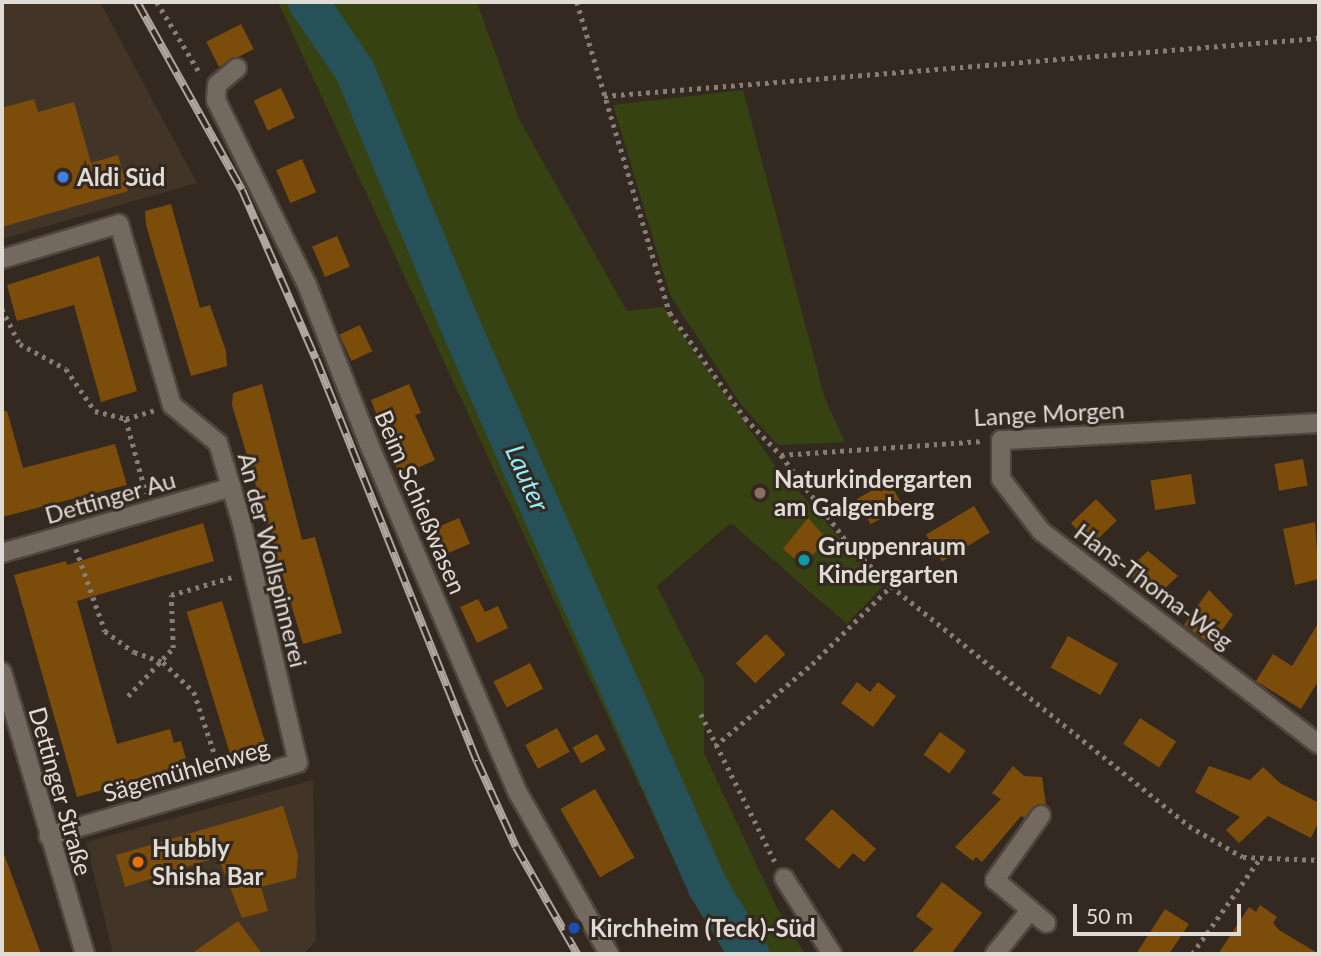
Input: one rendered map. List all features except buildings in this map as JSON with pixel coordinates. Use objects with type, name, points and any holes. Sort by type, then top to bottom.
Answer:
[{"type":"street","points":[[216,100],[217,85],[237,68]]},
{"type":"street","name":"Beim Schießwasen","points":[[216,100],[307,285],[371,449],[518,793],[609,954]]},
{"type":"street","points":[[2,258],[119,224],[172,405]]},
{"type":"street","name":"An der Wollspinnerei","points":[[172,405],[218,443],[232,487],[298,763]]},
{"type":"street","name":"Lange Morgen","points":[[1002,440],[1319,423]]},
{"type":"street","name":"Hans-Thoma-Weg","points":[[1002,440],[1001,478],[1041,531],[1319,744]]},
{"type":"street","name":"Dettinger Au","points":[[2,554],[232,487]]},
{"type":"street","name":"Dettinger Straße","points":[[2,672],[48,836],[85,954]]},
{"type":"street","name":"Sägemühlenweg","points":[[48,836],[298,763]]},
{"type":"street","points":[[1041,815],[995,880],[1029,912],[1046,923]]},
{"type":"street","points":[[784,878],[832,954]]},
{"type":"street","points":[[995,954],[1029,912]]},
{"type":"street","name":"Dettinger Straße","points":[[74,922],[74,954]]},
{"type":"path","points":[[157,2],[216,100]]},
{"type":"path","points":[[577,2],[670,313],[745,418],[781,455],[851,547],[891,586],[1189,825],[1242,857],[1258,861],[1319,860]]},
{"type":"path","points":[[604,96],[1319,38]]},
{"type":"path","points":[[2,309],[20,344],[66,369],[95,411],[126,419],[172,405]]},
{"type":"path","points":[[126,419],[151,511]]},
{"type":"path","name":"Lange Morgen","points":[[781,455],[1002,440]]},
{"type":"path","points":[[72,534],[105,631],[134,652],[163,662],[194,692],[224,785]]},
{"type":"path","points":[[128,696],[163,662],[173,648],[171,594],[253,571]]},
{"type":"path","points":[[715,746],[812,664],[891,586]]},
{"type":"path","points":[[701,714],[784,878]]},
{"type":"path","points":[[1192,954],[1258,861]]},
{"type":"shaded area","points":[[2,2],[100,2],[197,183],[2,239]]},
{"type":"shaded area","points":[[313,780],[316,941],[304,954],[113,954],[86,842]]},
{"type":"green space","points":[[278,2],[477,2],[519,119],[627,311],[663,307],[774,464],[883,586],[847,624],[731,523],[657,586],[704,679],[704,753],[777,908],[805,954],[727,954],[690,895]]},
{"type":"green space","points":[[743,90],[825,399],[845,442],[778,445],[742,406],[670,295],[613,105]]},
{"type":"waterway","name":"Lauter","points":[[308,2],[355,71],[470,348],[708,887],[749,954]]},
{"type":"railway","points":[[137,2],[242,190],[316,359],[477,761],[516,847],[577,954]]},
{"type":"place","name":"Aldi Süd","points":[[63,177]]},
{"type":"place","name":"Naturkindergarten am Galgenberg","points":[[760,493]]},
{"type":"place","name":"Gruppenraum Kindergarten","points":[[804,560]]},
{"type":"place","name":"Hubbly Shisha Bar","points":[[138,862]]},
{"type":"place","name":"Kirchheim (Teck)-Süd","points":[[574,928]]}]
